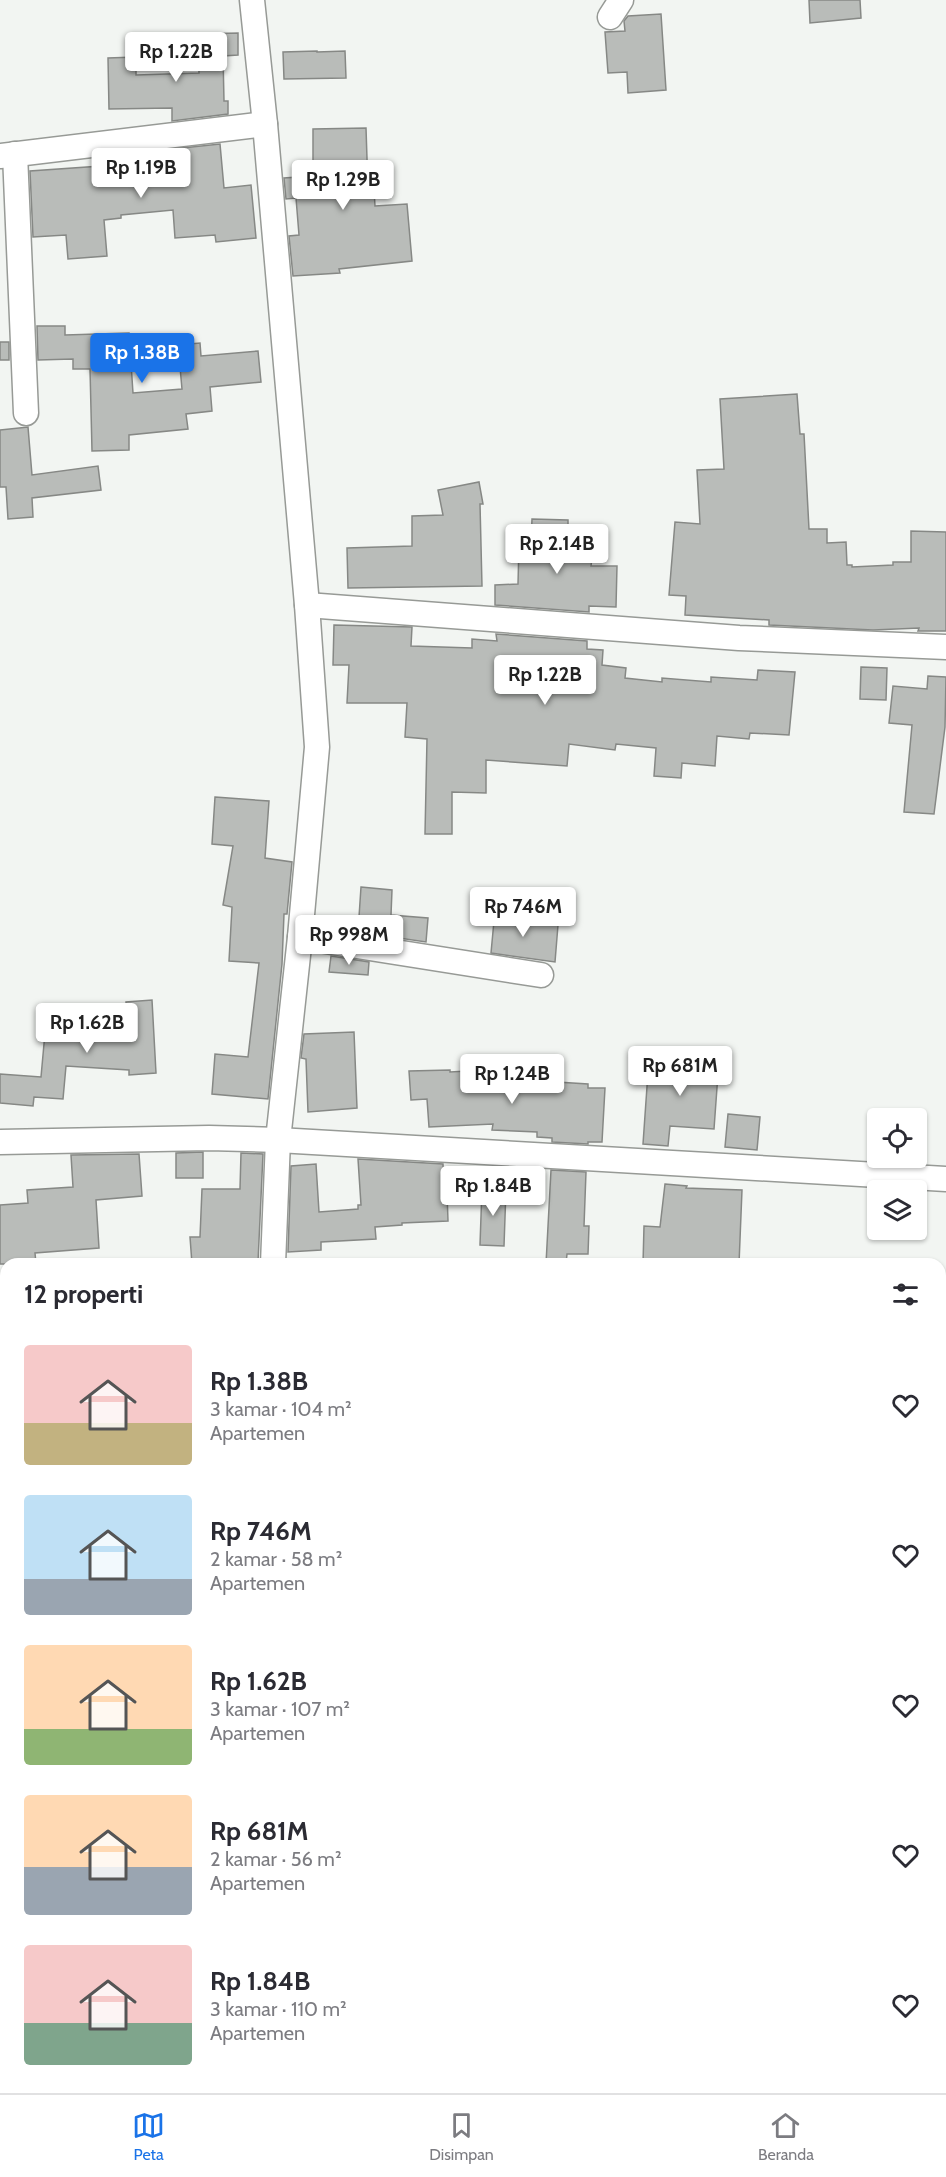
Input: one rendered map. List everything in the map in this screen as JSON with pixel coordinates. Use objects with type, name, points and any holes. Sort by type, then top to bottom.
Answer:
[{"type":"street","points":[[252,0],[307,605],[317,747],[300,937],[278,1140],[273,1258]]},
{"type":"street","points":[[26,413],[7,155],[265,124]]},
{"type":"street","points":[[307,605],[739,638],[946,647]]},
{"type":"street","points":[[300,937],[541,975]]},
{"type":"street","points":[[0,1142],[209,1138],[278,1140],[946,1179]]},
{"type":"building","points":[[809,0],[860,0],[861,18],[810,23]]},
{"type":"building","points":[[661,14],[666,90],[628,93],[627,72],[608,73],[605,32],[625,31],[624,21],[628,16]]},
{"type":"building","points":[[238,33],[238,55],[223,56],[224,101],[228,101],[228,114],[172,121],[172,108],[109,109],[108,58],[136,57],[136,75],[199,73],[198,34]]},
{"type":"building","points":[[345,51],[346,78],[284,79],[283,52]]},
{"type":"building","points":[[366,128],[368,189],[374,189],[375,206],[407,204],[412,261],[339,269],[340,273],[293,276],[289,236],[299,235],[296,198],[286,199],[284,178],[313,176],[313,129]]},
{"type":"building","points":[[220,144],[224,188],[251,185],[256,238],[216,242],[215,235],[175,238],[173,210],[121,215],[121,218],[104,220],[107,256],[68,259],[66,235],[33,237],[30,171],[144,163],[144,158],[173,156],[173,149]]},
{"type":"building","points":[[37,326],[65,326],[65,335],[129,333],[133,393],[182,389],[178,345],[200,343],[201,356],[258,351],[261,382],[210,387],[212,411],[186,414],[188,429],[129,435],[129,450],[92,451],[90,369],[73,369],[73,359],[38,360]]},
{"type":"building","points":[[0,342],[9,342],[9,360],[0,360]]},
{"type":"building","points":[[797,394],[800,434],[804,434],[809,529],[827,529],[827,543],[846,542],[847,565],[852,565],[852,567],[911,562],[911,531],[946,532],[946,631],[918,631],[919,628],[873,630],[769,625],[769,620],[685,615],[686,596],[669,595],[675,522],[700,524],[697,470],[724,469],[720,399]]},
{"type":"building","points":[[28,427],[32,475],[98,466],[101,490],[32,498],[33,517],[8,519],[6,487],[0,487],[0,430]]},
{"type":"building","points":[[479,482],[483,504],[480,504],[482,586],[348,588],[347,548],[412,546],[412,516],[443,515],[438,490]]},
{"type":"building","points":[[532,519],[568,520],[568,557],[592,558],[591,566],[617,566],[616,607],[589,606],[589,612],[495,605],[495,585],[518,584],[519,544],[531,544]]},
{"type":"building","points":[[334,625],[412,627],[411,646],[472,648],[472,639],[497,641],[496,634],[587,641],[587,649],[603,650],[602,665],[626,668],[625,678],[662,682],[662,678],[711,682],[711,677],[757,680],[758,670],[795,672],[789,735],[750,733],[749,739],[717,736],[715,766],[682,763],[681,778],[654,776],[656,748],[616,744],[615,750],[569,744],[567,766],[486,760],[486,793],[452,792],[452,834],[425,834],[427,739],[405,737],[407,703],[347,703],[349,665],[333,665]]},
{"type":"building","points":[[861,667],[887,668],[886,700],[860,699]]},
{"type":"building","points":[[928,676],[946,677],[945,727],[934,814],[904,812],[912,725],[889,723],[893,686],[927,689]]},
{"type":"building","points":[[215,797],[269,801],[265,858],[292,862],[287,914],[284,914],[282,964],[268,1099],[212,1094],[215,1054],[248,1057],[259,963],[229,961],[232,907],[223,905],[233,846],[212,844]]},
{"type":"building","points":[[361,887],[392,890],[391,915],[428,918],[426,942],[358,932]]},
{"type":"building","points":[[495,910],[521,912],[520,922],[558,925],[555,962],[491,953]]},
{"type":"building","points":[[331,956],[369,962],[368,975],[329,972]]},
{"type":"building","points":[[152,1000],[156,1073],[129,1075],[129,1070],[66,1066],[63,1099],[34,1097],[33,1106],[0,1103],[0,1074],[41,1077],[46,1022],[127,1027],[126,1002]]},
{"type":"building","points":[[354,1032],[357,1108],[308,1112],[306,1059],[301,1058],[304,1034]]},
{"type":"building","points":[[682,1057],[719,1060],[714,1129],[670,1126],[668,1146],[643,1144],[649,1058],[682,1060]]},
{"type":"building","points":[[450,1070],[450,1072],[467,1071],[467,1077],[557,1080],[557,1082],[588,1084],[588,1088],[605,1088],[602,1142],[588,1142],[588,1144],[552,1142],[552,1138],[537,1137],[537,1132],[492,1130],[493,1124],[429,1127],[427,1099],[411,1100],[409,1071]]},
{"type":"building","points":[[728,1114],[760,1117],[757,1150],[725,1147]]},
{"type":"building","points":[[203,1152],[203,1178],[176,1178],[176,1153]]},
{"type":"building","points":[[241,1153],[263,1154],[258,1258],[192,1258],[190,1237],[200,1237],[202,1189],[240,1189]]},
{"type":"building","points":[[139,1154],[142,1196],[96,1200],[99,1248],[35,1253],[35,1258],[0,1258],[0,1205],[28,1203],[27,1190],[73,1187],[71,1155]]},
{"type":"building","points":[[358,1159],[443,1164],[448,1221],[375,1227],[376,1239],[321,1242],[321,1250],[288,1252],[291,1166],[316,1164],[319,1212],[358,1209],[358,1205],[361,1205]]},
{"type":"building","points":[[551,1170],[586,1172],[584,1226],[589,1226],[588,1254],[567,1254],[567,1258],[546,1258]]},
{"type":"building","points":[[665,1184],[687,1186],[686,1188],[742,1190],[739,1258],[643,1258],[644,1226],[660,1227]]},
{"type":"building","points":[[482,1188],[506,1189],[504,1246],[480,1245]]}]
